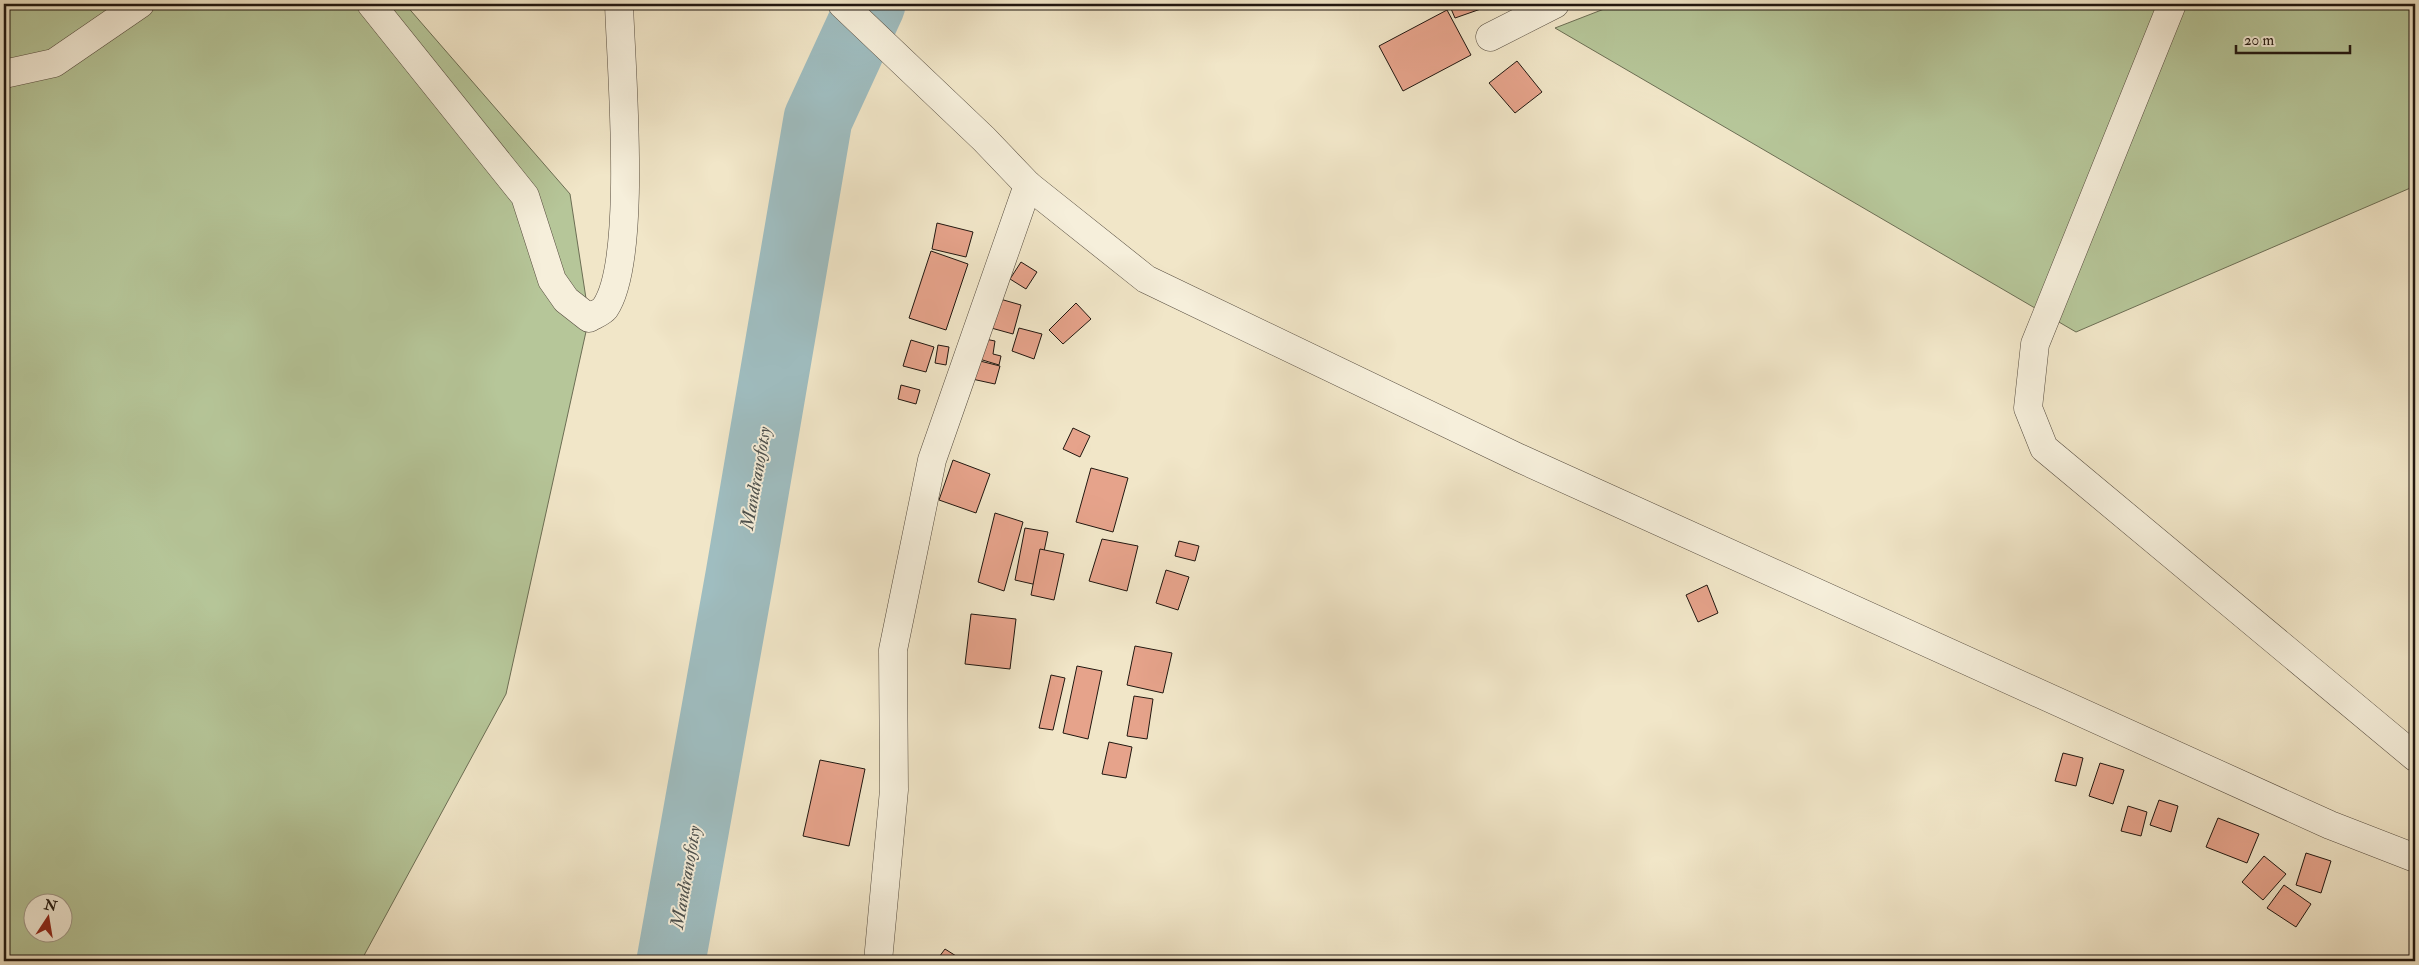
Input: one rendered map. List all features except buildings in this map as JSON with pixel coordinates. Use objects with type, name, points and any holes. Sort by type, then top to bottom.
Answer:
[{"type":"street","points":[[4,74],[54,63],[140,4]]},
{"type":"street","points":[[371,4],[525,196],[552,280],[566,300],[589,318],[604,309],[612,293],[615,285],[620,249],[625,189],[619,4]]},
{"type":"street","points":[[842,4],[984,139],[1028,185],[1146,279],[1520,458],[2330,825],[2415,858]]},
{"type":"street","points":[[1490,37],[1555,4]]},
{"type":"street","points":[[2172,4],[2035,344],[2028,408],[2044,448],[2415,757]]},
{"type":"street","points":[[878,961],[894,790],[893,650],[932,460],[1028,185]]},
{"type":"green space","points":[[4,4],[405,4],[570,194],[589,318],[506,694],[361,961],[4,961]]},
{"type":"green space","points":[[1617,4],[2415,4],[2415,186],[2076,332],[1555,28]]},
{"type":"waterway","name":"Mandranofotsy","points":[[671,961],[740,575],[818,119],[871,4]]}]
